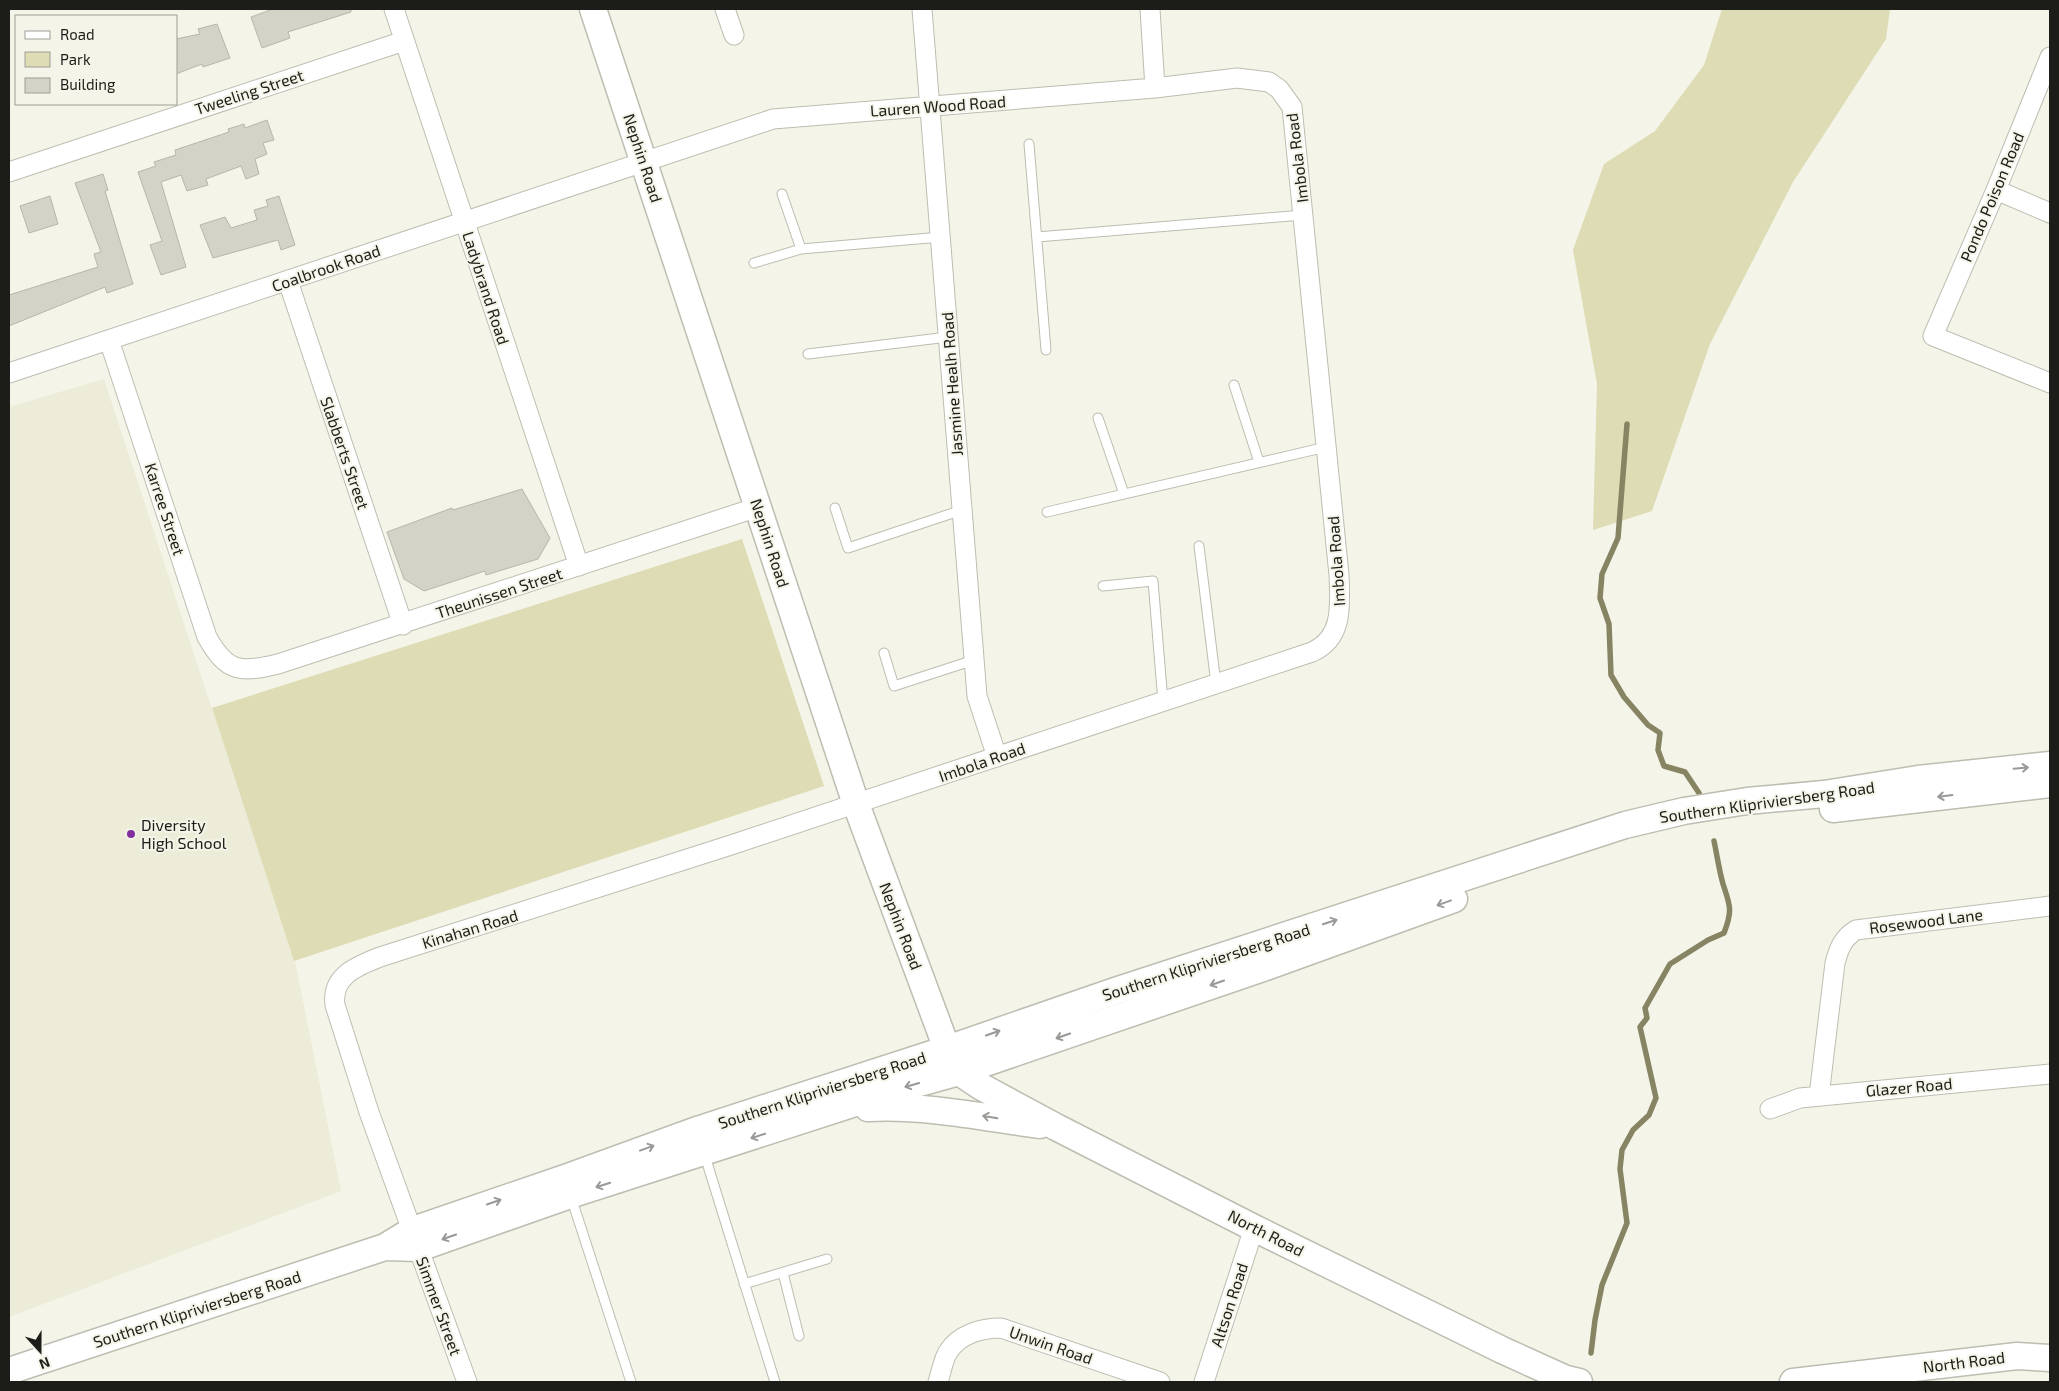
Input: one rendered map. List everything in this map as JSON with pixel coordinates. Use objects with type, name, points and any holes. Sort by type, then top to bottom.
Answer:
[{"type":"main road","name":"Nephin Road","points":[[593,9],[856,804],[947,1049],[959,1072]]},
{"type":"main road","name":"Southern Klipriviersberg Road","points":[[568,1187],[704,1153],[905,1087],[959,1072],[1260,956],[1625,825],[1684,811],[1747,801],[1824,794],[1918,779],[2050,765]]},
{"type":"main road","name":"Southern Klipriviersberg Road","points":[[9,1371],[384,1247],[416,1239],[568,1187],[700,1129],[947,1049],[1118,990],[1260,956],[1647,835],[1721,821],[2050,784]]},
{"type":"main road","name":"North Road","points":[[959,1072],[980,1086],[1056,1127],[1254,1228],[1502,1350],[1566,1379],[1579,1382]]},
{"type":"main road","points":[[828,1113],[855,1109],[920,1108],[954,1111],[1056,1127]]},
{"type":"main road","name":"North Road","points":[[1792,1382],[2017,1356],[2050,1347]]},
{"type":"main road","name":"North Road","points":[[2017,1356],[2050,1358]]},
{"type":"street","name":"Ladybrand Road","points":[[394,9],[579,566]]},
{"type":"street","points":[[725,9],[734,35]]},
{"type":"street","name":"Jasmine Healh Road","points":[[922,9],[977,696],[996,757]]},
{"type":"street","points":[[1150,9],[1156,88]]},
{"type":"street","name":"Tweeling Street","points":[[9,172],[404,41]]},
{"type":"street","name":"Pondo Poison Road","points":[[2050,57],[1996,190],[1933,336],[2050,383]]},
{"type":"street","name":"Lauren Wood Road","points":[[644,162],[773,119],[1156,88],[1237,78]]},
{"type":"street","name":"Imbola Road","points":[[856,804],[1312,652],[1322,646],[1332,634],[1340,611],[1339,575],[1292,107],[1279,89],[1269,82],[1237,78]]},
{"type":"street","name":"Coalbrook Road","points":[[9,373],[288,282],[464,221],[644,162]]},
{"type":"street","points":[[1996,190],[2050,213]]},
{"type":"street","name":"Slabberts Street","points":[[288,282],[403,625]]},
{"type":"street","name":"Karree Street","points":[[109,340],[207,637],[219,656],[237,669]]},
{"type":"street","name":"Theunissen Street","points":[[237,669],[256,670],[278,664],[403,625],[758,507]]},
{"type":"street","name":"Kinahan Road","points":[[416,1239],[369,1112],[335,1005],[336,987],[348,972],[380,957],[856,804]]},
{"type":"street","name":"Rosewood Lane","points":[[1819,1096],[1835,962],[1839,947],[1851,934],[1856,930],[2050,906]]},
{"type":"street","name":"Glazer Road","points":[[1770,1109],[1800,1098],[2050,1074]]},
{"type":"street","name":"Altson Road","points":[[1204,1382],[1254,1228]]},
{"type":"street","name":"Simmer Street","points":[[416,1239],[467,1382]]},
{"type":"street","name":"Unwin Road","points":[[938,1382],[948,1352],[958,1341],[972,1332],[987,1328],[1001,1328],[1160,1382]]},
{"type":"lane","points":[[1029,144],[1046,350]]},
{"type":"lane","points":[[782,194],[801,249]]},
{"type":"lane","points":[[1037,237],[1303,215]]},
{"type":"lane","points":[[754,263],[801,249],[941,237]]},
{"type":"lane","points":[[808,354],[948,337]]},
{"type":"lane","points":[[1234,385],[1259,462]]},
{"type":"lane","points":[[1098,418],[1124,494]]},
{"type":"lane","points":[[1048,512],[1326,447]]},
{"type":"lane","points":[[835,508],[848,548],[962,510]]},
{"type":"lane","points":[[1199,546],[1216,684]]},
{"type":"lane","points":[[1103,586],[1153,581],[1163,702]]},
{"type":"lane","points":[[884,653],[894,686],[974,660]]},
{"type":"lane","points":[[704,1153],[775,1382]]},
{"type":"lane","points":[[568,1187],[631,1382]]},
{"type":"lane","points":[[744,1284],[828,1259]]},
{"type":"lane","points":[[783,1273],[799,1336]]},
{"type":"shaded area","name":"Diversity High School","points":[[104,379],[296,966],[341,1191],[9,1317],[9,407]]},
{"type":"green space","points":[[1722,9],[1890,9],[1886,39],[1793,182],[1710,344],[1652,511],[1593,530],[1597,384],[1573,250],[1604,164],[1655,131],[1704,65]]},
{"type":"green space","points":[[742,539],[824,786],[294,961],[212,708]]},
{"type":"building","points":[[273,9],[351,9],[351,12],[288,32],[290,38],[262,48],[251,17]]},
{"type":"building","points":[[217,24],[230,58],[203,67],[202,64],[178,73],[178,39],[200,34],[198,29]]},
{"type":"building","points":[[267,120],[274,140],[263,143],[267,154],[255,159],[259,174],[246,179],[241,166],[206,179],[208,185],[187,191],[181,175],[161,182],[186,267],[161,275],[150,245],[162,241],[138,172],[156,166],[154,162],[176,155],[175,150],[229,132],[228,129],[244,124],[245,128]]},
{"type":"building","points":[[103,174],[108,190],[105,191],[133,284],[107,293],[105,287],[9,326],[9,295],[98,267],[94,254],[101,252],[75,183]]},
{"type":"building","points":[[50,196],[58,224],[29,233],[20,206]]},
{"type":"building","points":[[279,196],[295,245],[281,250],[278,240],[213,258],[200,225],[225,217],[231,228],[257,220],[254,210],[268,206],[266,200]]},
{"type":"building","points":[[522,489],[550,538],[538,559],[486,575],[485,571],[424,591],[404,579],[387,532],[452,508],[453,510]]},
{"type":"waterway","points":[[1627,424],[1618,538],[1602,574],[1600,598],[1609,624],[1611,675],[1624,697],[1648,725],[1660,733],[1658,750],[1664,766],[1685,772],[1699,793]]},
{"type":"waterway","points":[[1591,1353],[1602,1285],[1627,1223],[1620,1169],[1622,1150],[1633,1130],[1649,1115],[1656,1098],[1640,1027],[1647,1018],[1645,1008],[1670,964],[1708,940],[1724,933],[1729,919],[1730,908],[1714,841]]},
{"type":"place","name":"Diversity High School","points":[[131,834]]}]
